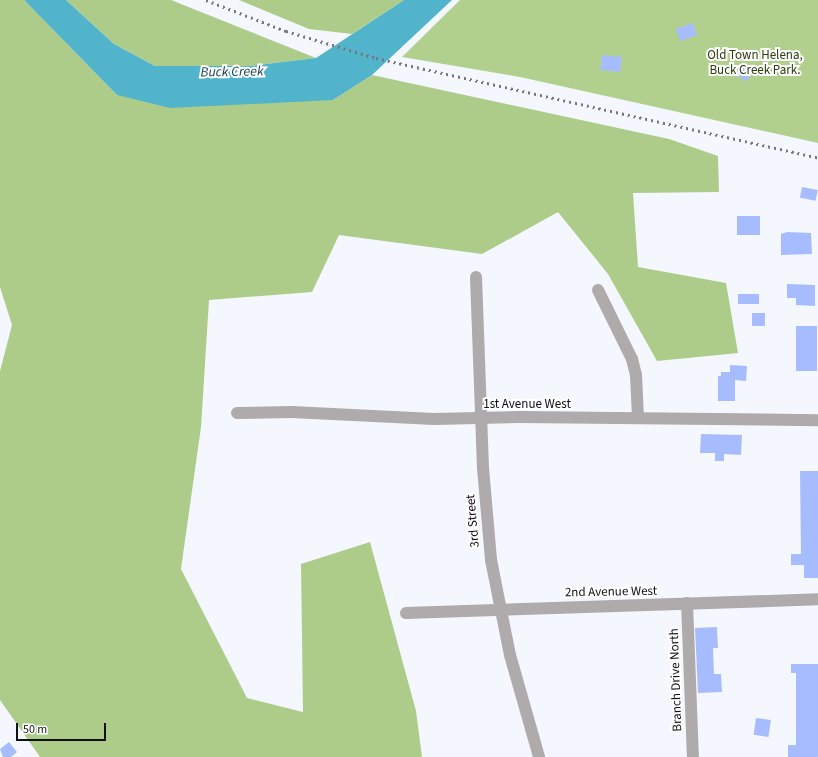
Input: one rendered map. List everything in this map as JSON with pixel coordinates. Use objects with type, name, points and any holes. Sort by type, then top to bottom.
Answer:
[{"type":"street","name":"3rd Street","points":[[476,277],[482,452],[490,553],[499,608],[539,757]]},
{"type":"street","points":[[598,290],[632,359],[636,375],[638,418]]},
{"type":"street","name":"1st Avenue West","points":[[237,413],[292,412],[419,419],[482,417],[818,420]]},
{"type":"street","name":"2nd Avenue West","points":[[406,613],[499,608],[818,599]]},
{"type":"street","name":"Branch Drive North","points":[[687,603],[693,757]]},
{"type":"green space","points":[[0,0],[24,0],[117,95],[333,100],[372,75],[669,139],[718,156],[719,192],[633,193],[638,267],[726,283],[738,353],[657,361],[608,274],[558,212],[482,254],[339,235],[312,292],[209,300],[201,427],[181,569],[247,698],[303,712],[301,564],[370,542],[416,711],[422,757],[40,757],[0,700],[0,371],[12,325],[0,287]]},
{"type":"green space","points":[[66,0],[171,0],[316,58],[249,66],[155,66],[114,44]]},
{"type":"green space","points":[[239,0],[404,0],[352,34],[309,29]]},
{"type":"green space","name":"Old Town Helena, Buck Creek Park.","points":[[460,0],[818,0],[818,143],[520,77],[402,57]]},
{"type":"water","name":"Buck Creek","points":[[24,0],[66,0],[114,44],[155,66],[249,66],[316,58],[404,0],[452,0],[372,75],[333,100],[170,108],[117,95]]},
{"type":"building","points":[[693,23],[697,35],[680,41],[676,29]]},
{"type":"building","points":[[602,55],[622,57],[620,72],[600,70]]},
{"type":"building","points":[[742,62],[754,68],[747,81],[735,75]]},
{"type":"building","points":[[802,187],[818,190],[816,201],[800,198]]},
{"type":"building","points":[[737,216],[760,216],[760,235],[737,235]]},
{"type":"building","points":[[787,232],[811,233],[812,254],[781,255],[781,234]]},
{"type":"building","points":[[787,284],[815,285],[815,306],[796,305],[796,298],[787,298]]},
{"type":"building","points":[[738,294],[759,294],[759,304],[738,304]]},
{"type":"building","points":[[752,313],[765,313],[765,326],[752,326]]},
{"type":"building","points":[[796,326],[817,326],[817,371],[796,371]]},
{"type":"building","points":[[730,365],[747,366],[746,381],[735,380],[735,401],[718,401],[718,376],[721,376],[721,372],[730,372]]},
{"type":"building","points":[[701,434],[742,435],[741,455],[724,454],[724,461],[715,461],[715,453],[700,453]]},
{"type":"building","points":[[800,471],[818,471],[818,578],[804,578],[804,565],[791,565],[791,554],[801,554]]},
{"type":"building","points":[[717,627],[718,648],[713,648],[714,674],[721,674],[722,692],[698,693],[695,628]]},
{"type":"building","points":[[791,664],[818,664],[818,757],[788,757],[788,745],[796,745],[796,673],[791,673]]},
{"type":"building","points":[[756,718],[771,720],[768,737],[754,735]]},
{"type":"building","points":[[9,742],[17,752],[11,757],[3,757],[0,749]]},
{"type":"railway","points":[[206,0],[286,31],[376,58],[818,158]]}]
